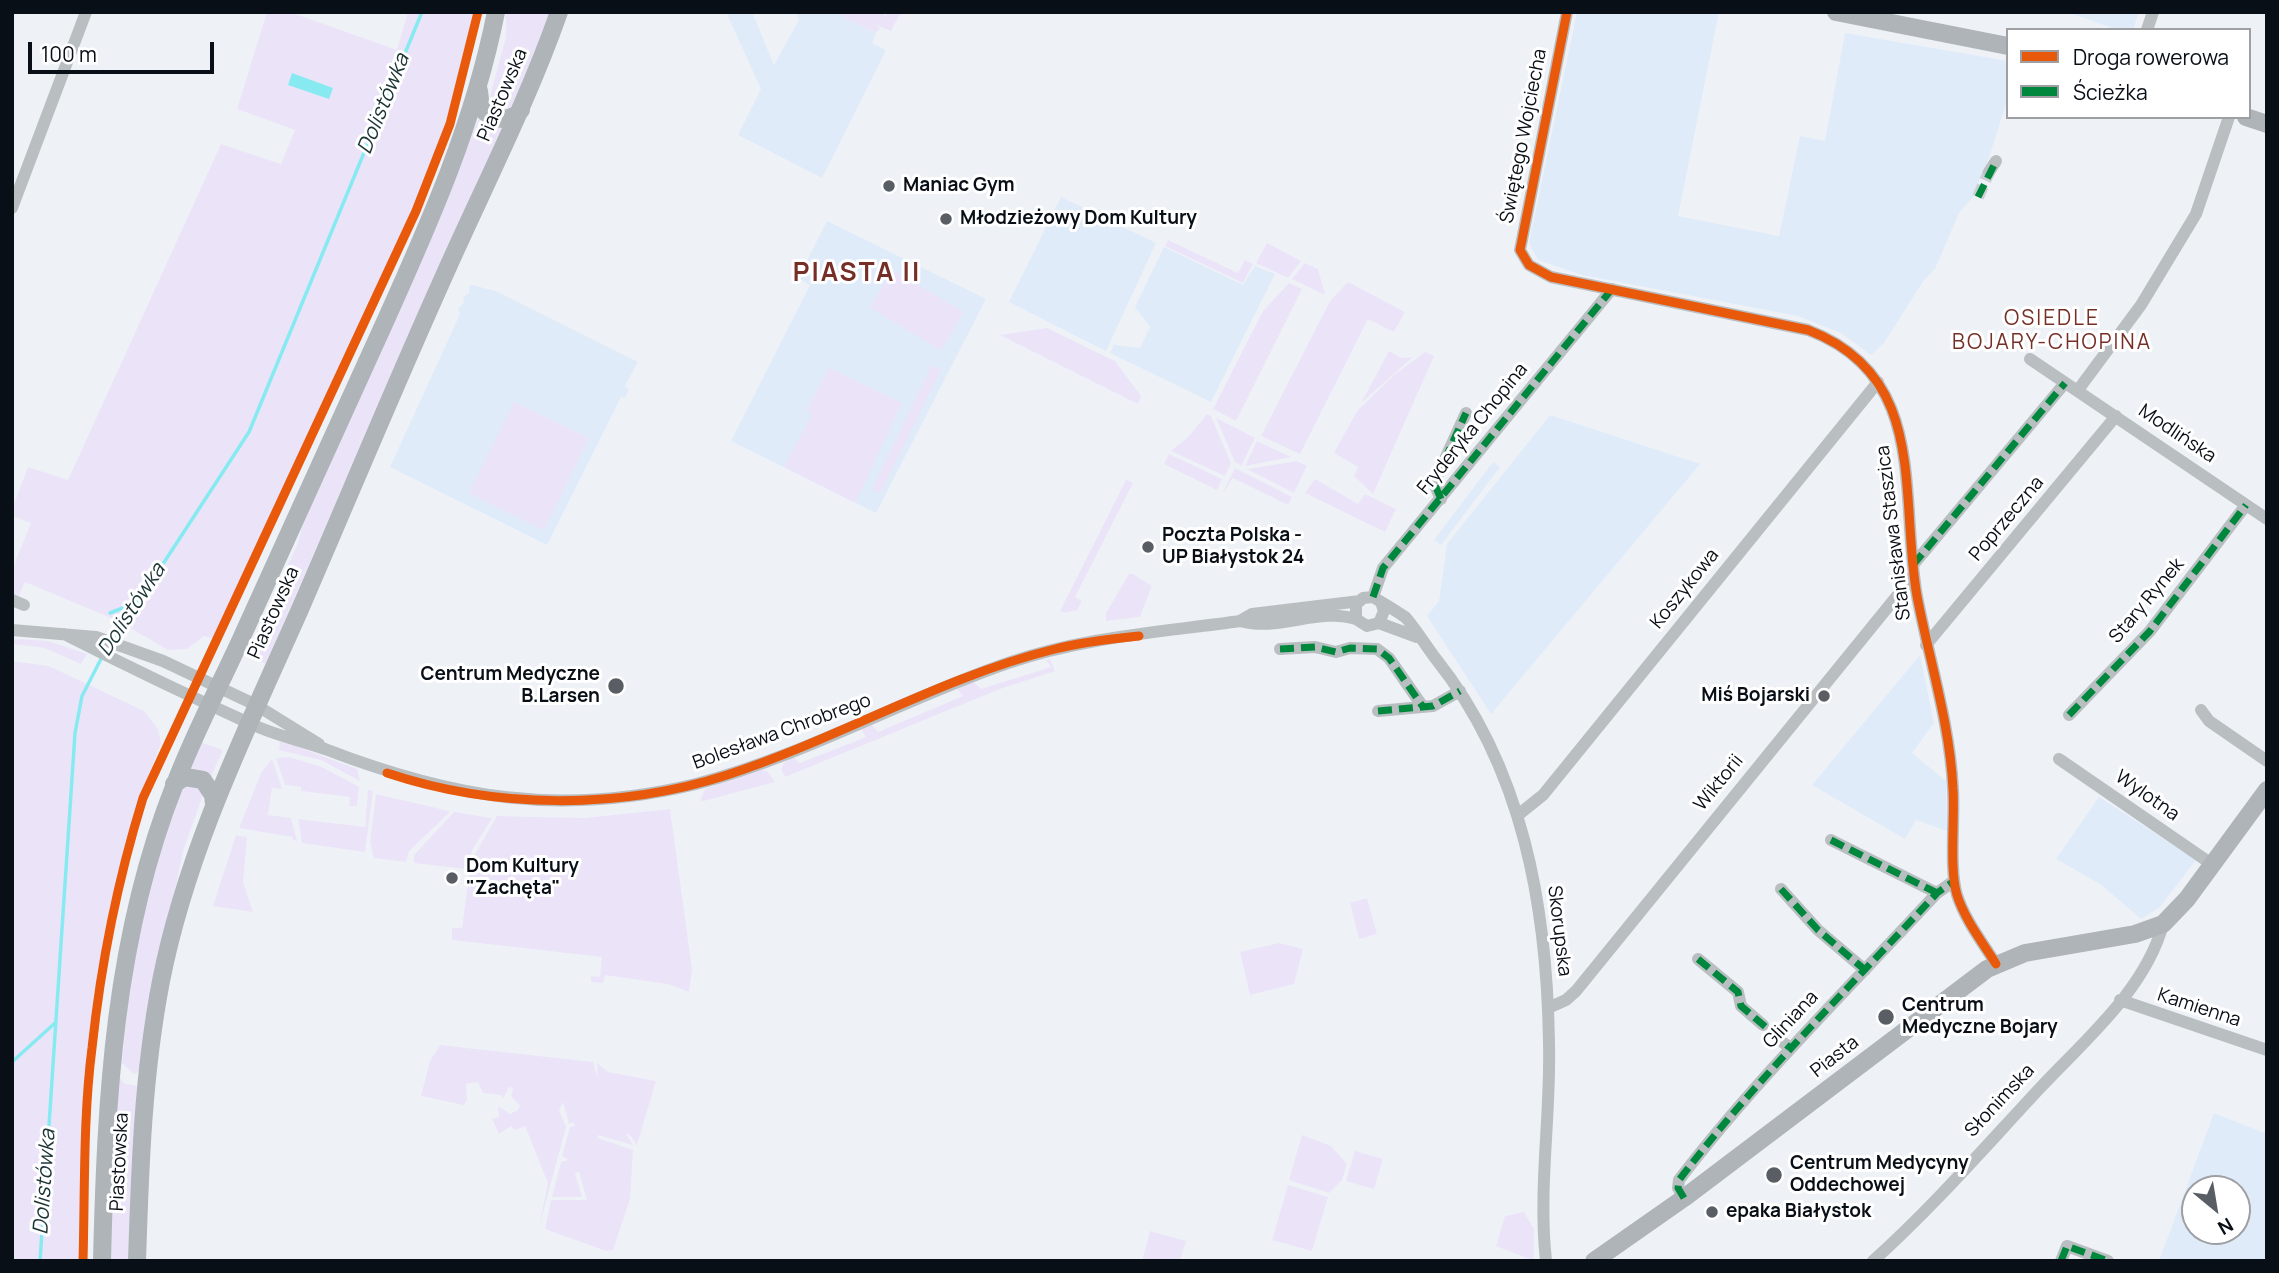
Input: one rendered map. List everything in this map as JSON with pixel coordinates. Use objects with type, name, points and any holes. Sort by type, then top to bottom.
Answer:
[{"type":"main road","name":"Piastowska","points":[[102,1261],[104,1150],[117,1006],[143,882],[174,785],[434,213],[479,91],[496,12]]},
{"type":"main road","name":"Piastowska","points":[[137,1261],[145,1090],[161,980],[184,889],[214,804],[248,723],[385,407],[521,110],[559,12]]},
{"type":"main road","points":[[1836,12],[2006,46]]},
{"type":"main road","points":[[479,91],[481,108],[493,118],[509,118],[521,110]]},
{"type":"main road","points":[[174,785],[185,778],[203,780],[213,795],[214,804]]},
{"type":"main road","name":"Słonimska","points":[[2163,924],[2182,906],[2267,790]]},
{"type":"main road","name":"Piasta","points":[[1594,1261],[1684,1198],[1945,998],[1997,964],[2037,950],[2134,934],[2163,924]]},
{"type":"street","points":[[12,208],[86,12]]},
{"type":"street","name":"Świętego Wojciecha","points":[[1529,265],[1520,250],[1567,12]]},
{"type":"street","points":[[2078,390],[2141,305],[2196,214],[2228,119]]},
{"type":"street","points":[[1989,172],[1996,161]]},
{"type":"street","name":"Stanisława Staszica","points":[[1529,265],[1551,277],[1808,330],[1833,340],[1852,352],[1878,382],[1893,410],[1908,474],[1914,570],[1926,645],[1951,760],[1954,881],[1967,916],[1997,964]]},
{"type":"street","name":"Fryderyka Chopina","points":[[1378,601],[1382,568],[1612,289]]},
{"type":"street","name":"Modlińska","points":[[2030,359],[2267,519]]},
{"type":"street","name":"Koszykowa","points":[[1518,815],[1543,795],[1878,382]]},
{"type":"street","points":[[1914,570],[2064,383]]},
{"type":"street","points":[[1441,499],[1434,483],[1466,413]]},
{"type":"street","name":"Poprzeczna","points":[[1926,645],[2116,416]]},
{"type":"street","name":"Stary Rynek","points":[[2069,715],[2150,631],[2246,505]]},
{"type":"street","name":"Wiktorii","points":[[1548,1008],[1570,997],[1914,570]]},
{"type":"street","points":[[1360,601],[1378,601],[1383,617],[1379,622],[1367,626],[1356,619],[1355,609],[1360,601]]},
{"type":"street","name":"Bolesława Chrobrego","points":[[214,696],[248,723],[403,778],[463,792],[551,800],[620,797],[668,790],[727,775],[999,666],[1053,649],[1240,621],[1252,614],[1360,601]]},
{"type":"street","name":"Skorupska","points":[[1378,601],[1405,617],[1417,637],[1460,691],[1498,758],[1518,815],[1533,877],[1548,1008],[1550,1045],[1543,1190],[1546,1261]]},
{"type":"street","name":"Bolesława Chrobrego","points":[[1240,621],[1253,625],[1329,617],[1356,619]]},
{"type":"street","name":"Skorupska","points":[[1379,622],[1417,637]]},
{"type":"street","points":[[13,631],[64,634],[126,647],[214,696]]},
{"type":"street","points":[[92,642],[119,661],[214,696]]},
{"type":"street","points":[[1280,649],[1315,647],[1336,652],[1350,648],[1377,649],[1389,658],[1423,707]]},
{"type":"street","points":[[1378,711],[1423,707],[1441,702],[1460,691]]},
{"type":"street","name":"Bolesława Chrobrego","points":[[214,696],[256,705],[308,735],[327,750]]},
{"type":"street","points":[[2201,710],[2209,721],[2267,761]]},
{"type":"street","name":"Wylotna","points":[[2059,759],[2213,865]]},
{"type":"street","points":[[1831,840],[1937,893]]},
{"type":"street","name":"Gliniana","points":[[1684,1198],[1678,1188],[1679,1180],[1789,1048],[1937,893],[1954,881]]},
{"type":"street","points":[[1781,889],[1818,930],[1865,970]]},
{"type":"street","name":"Słonimska","points":[[1873,1261],[1927,1211],[2120,1000],[2151,957],[2163,924]]},
{"type":"street","points":[[1699,960],[1738,992],[1741,1006],[1763,1025]]},
{"type":"street","name":"Kamienna","points":[[2120,1000],[2267,1050]]},
{"type":"street","points":[[1777,1038],[1789,1048]]},
{"type":"street","points":[[2061,1261],[2067,1246],[2108,1261]]},
{"type":"shaded area","points":[[267,12],[290,12],[397,50],[408,12],[475,12],[450,112],[420,196],[214,639],[204,636],[187,649],[168,650],[118,621],[25,582],[16,602],[12,600],[12,570],[31,523],[12,516],[12,509],[28,467],[68,480],[221,144],[281,164],[295,130],[237,109]]},
{"type":"shaded area","points":[[506,12],[551,12],[513,105],[502,111],[494,109],[490,96],[506,37]]},
{"type":"shaded area","points":[[726,12],[752,12],[774,65],[799,20],[796,12],[841,12],[844,18],[876,33],[872,43],[886,50],[822,178],[738,135],[761,89]]},
{"type":"shaded area","points":[[841,12],[878,12],[886,16],[888,12],[901,12],[891,31],[875,25],[880,28],[876,33],[844,18]]},
{"type":"shaded area","points":[[1577,12],[1719,12],[1678,216],[1779,236],[1800,136],[1825,141],[1845,33],[2006,61],[2006,104],[1985,170],[1973,194],[1975,195],[1959,213],[1935,269],[1924,280],[1884,343],[1871,355],[1841,333],[1798,316],[1582,275],[1538,260],[1529,243]]},
{"type":"shaded area","points":[[2067,12],[2139,12],[2134,28],[2112,28]]},
{"type":"shaded area","points":[[479,117],[505,125],[365,435],[266,664],[246,655],[298,543],[307,509],[443,207]]},
{"type":"shaded area","points":[[1061,197],[1156,243],[1106,351],[1009,302]]},
{"type":"shaded area","points":[[827,221],[986,299],[876,513],[731,441],[810,285],[798,278]]},
{"type":"shaded area","points":[[1168,240],[1238,273],[1245,260],[1253,264],[1243,283],[1165,246]]},
{"type":"shaded area","points":[[1267,243],[1301,261],[1288,278],[1256,263]]},
{"type":"shaded area","points":[[1164,247],[1243,285],[1255,266],[1275,274],[1211,402],[1110,353],[1114,345],[1140,348],[1150,327],[1135,307]]},
{"type":"shaded area","points":[[1305,263],[1318,269],[1325,295],[1292,279]]},
{"type":"shaded area","points":[[892,270],[964,312],[941,350],[870,308]]},
{"type":"shaded area","points":[[1348,282],[1405,312],[1394,332],[1368,319],[1300,454],[1261,436],[1330,301]]},
{"type":"shaded area","points":[[1289,283],[1302,289],[1236,421],[1213,409],[1263,311]]},
{"type":"shaded area","points":[[469,286],[496,291],[638,362],[625,386],[629,389],[625,398],[621,397],[547,545],[390,467],[460,314],[458,308],[464,303],[463,297],[469,293]]},
{"type":"shaded area","points":[[1047,328],[1115,361],[1141,396],[1138,404],[1000,335]]},
{"type":"shaded area","points":[[1389,351],[1401,358],[1413,357],[1361,403]]},
{"type":"shaded area","points":[[1425,352],[1434,356],[1373,494],[1354,476],[1358,467],[1334,453],[1357,411],[1394,375]]},
{"type":"shaded area","points":[[932,365],[941,370],[880,494],[872,489]]},
{"type":"shaded area","points":[[829,368],[902,403],[855,503],[784,467],[812,414],[807,410]]},
{"type":"shaded area","points":[[514,402],[589,438],[544,530],[469,493]]},
{"type":"shaded area","points":[[1207,414],[1211,416],[1231,463],[1225,476],[1171,451],[1188,437]]},
{"type":"shaded area","points":[[1550,415],[1700,464],[1491,714],[1427,616],[1439,601],[1447,544]]},
{"type":"shaded area","points":[[1216,418],[1255,438],[1241,466],[1235,462]]},
{"type":"shaded area","points":[[1257,441],[1291,457],[1245,466]]},
{"type":"shaded area","points":[[1169,454],[1222,479],[1217,490],[1164,464]]},
{"type":"shaded area","points":[[1297,461],[1307,466],[1294,493],[1247,469]]},
{"type":"shaded area","points":[[1493,462],[1500,467],[1441,545],[1434,540]]},
{"type":"shaded area","points":[[1235,468],[1292,497],[1288,505],[1233,478],[1222,494]]},
{"type":"shaded area","points":[[1315,479],[1358,504],[1365,494],[1396,509],[1385,532],[1305,493]]},
{"type":"shaded area","points":[[1126,480],[1133,483],[1075,597],[1082,601],[1077,610],[1064,613],[1060,611]]},
{"type":"shaded area","points":[[1129,574],[1152,586],[1140,617],[1106,621],[1106,613]]},
{"type":"shaded area","points":[[12,640],[48,641],[87,654],[81,664],[45,648],[12,644]]},
{"type":"shaded area","points":[[1920,655],[1934,723],[1912,753],[1946,781],[1947,831],[1916,820],[1905,839],[1812,785]]},
{"type":"shaded area","points":[[1050,659],[1055,671],[1000,689],[785,777],[781,769],[784,763],[793,757],[800,763],[866,737],[861,729],[872,725],[878,732],[963,696],[957,689],[973,682],[981,689],[1051,667],[1046,660]]},
{"type":"shaded area","points":[[12,661],[49,666],[144,711],[158,729],[161,743],[140,797],[122,857],[98,987],[85,1094],[80,1261],[12,1261]]},
{"type":"shaded area","points":[[280,740],[357,769],[360,781],[321,760],[279,750]]},
{"type":"shaded area","points":[[200,742],[223,750],[210,779],[187,771]]},
{"type":"shaded area","points":[[289,757],[322,767],[359,787],[357,806],[349,806],[350,797],[301,791],[301,787],[285,785],[276,758]]},
{"type":"shaded area","points":[[272,759],[282,789],[272,788],[268,815],[291,818],[297,841],[292,837],[239,828],[261,773]]},
{"type":"shaded area","points":[[759,770],[767,771],[775,782],[700,802],[705,789]]},
{"type":"shaded area","points":[[187,784],[200,789],[203,795],[183,851],[140,1071],[134,1074],[122,1063],[131,965],[149,883],[182,787]]},
{"type":"shaded area","points":[[368,790],[373,791],[365,852],[302,843],[298,819],[365,827]]},
{"type":"shaded area","points":[[376,794],[449,813],[409,851],[406,862],[374,858],[370,843]]},
{"type":"shaded area","points":[[2099,797],[2196,860],[2159,908],[2141,919],[2100,884],[2056,859]]},
{"type":"shaded area","points":[[670,809],[692,969],[689,992],[668,984],[605,975],[603,983],[591,982],[591,976],[600,977],[602,957],[452,940],[452,928],[462,928],[471,861],[497,816],[584,818]]},
{"type":"shaded area","points":[[454,812],[492,818],[473,849],[465,869],[414,863],[414,855]]},
{"type":"shaded area","points":[[236,835],[247,837],[243,882],[253,912],[213,906]]},
{"type":"shaded area","points":[[1367,898],[1377,934],[1359,939],[1350,903]]},
{"type":"shaded area","points":[[1279,943],[1303,949],[1294,984],[1250,995],[1240,952]]},
{"type":"shaded area","points":[[440,1045],[593,1062],[598,1079],[597,1063],[608,1072],[656,1081],[637,1145],[629,1134],[626,1134],[633,1145],[598,1135],[598,1138],[633,1150],[630,1199],[613,1250],[606,1251],[545,1229],[551,1200],[587,1200],[579,1172],[575,1173],[582,1197],[552,1197],[561,1162],[568,1160],[562,1156],[570,1127],[575,1126],[573,1122],[569,1124],[563,1102],[559,1110],[566,1127],[538,1231],[548,1183],[525,1126],[515,1130],[511,1126],[499,1134],[492,1119],[499,1117],[498,1106],[510,1114],[518,1110],[520,1106],[511,1096],[513,1088],[509,1087],[503,1099],[501,1095],[483,1093],[478,1082],[466,1084],[467,1099],[464,1105],[421,1096],[430,1061]]},
{"type":"shaded area","points":[[116,1073],[125,1084],[138,1086],[129,1261],[109,1261]]},
{"type":"shaded area","points":[[2214,1113],[2267,1134],[2267,1261],[2159,1261],[2181,1202],[2181,1245],[2251,1245],[2251,1175],[2191,1175]]},
{"type":"shaded area","points":[[1302,1135],[1331,1146],[1347,1164],[1342,1180],[1329,1193],[1289,1180]]},
{"type":"shaded area","points":[[1355,1151],[1383,1159],[1374,1189],[1346,1181]]},
{"type":"shaded area","points":[[1288,1185],[1328,1197],[1312,1251],[1272,1240]]},
{"type":"shaded area","points":[[1524,1212],[1534,1229],[1534,1261],[1496,1246],[1505,1216]]},
{"type":"shaded area","points":[[1150,1231],[1186,1241],[1180,1261],[1142,1261]]},
{"type":"water","points":[[292,73],[333,88],[329,99],[288,85]]},
{"type":"waterway","name":"Dolistówka","points":[[114,639],[249,432],[422,12]]},
{"type":"waterway","points":[[110,613],[138,602]]},
{"type":"waterway","name":"Dolistówka","points":[[40,1261],[75,733],[82,696],[102,657]]},
{"type":"waterway","points":[[12,1062],[55,1023]]},
{"type":"tunnel","points":[[1978,197],[1989,172]]},
{"type":"marked path","points":[[1978,197],[1996,161]]},
{"type":"marked path","points":[[1373,597],[1383,568],[1612,289]]},
{"type":"marked path","points":[[1913,565],[2065,383]]},
{"type":"marked path","points":[[1441,499],[1434,483],[1466,413]]},
{"type":"marked path","points":[[2069,715],[2150,631],[2246,505]]},
{"type":"marked path","points":[[1280,649],[1315,647],[1336,652],[1350,648],[1377,649],[1389,658],[1423,707]]},
{"type":"marked path","points":[[1378,711],[1433,706],[1460,691]]},
{"type":"marked path","points":[[1831,840],[1937,893]]},
{"type":"marked path","points":[[1684,1198],[1678,1188],[1679,1180],[1740,1105],[1937,893],[1954,881]]},
{"type":"marked path","points":[[1781,889],[1818,930],[1865,970]]},
{"type":"marked path","points":[[1698,959],[1738,992],[1741,1006],[1789,1047]]},
{"type":"marked path","points":[[2061,1261],[2067,1246],[2108,1261]]},
{"type":"cycle path","points":[[83,1261],[87,1101],[96,1016],[118,890],[143,798],[416,211],[450,124],[478,12]]},
{"type":"cycle path","points":[[1567,12],[1520,250],[1529,265],[1551,277],[1808,330],[1847,350],[1874,377],[1891,407],[1901,442],[1907,479],[1917,596],[1951,765],[1953,858],[1957,895],[1996,964]]},
{"type":"cycle path","points":[[387,773],[428,785],[514,799],[557,801],[644,795],[727,775],[809,744],[971,675],[1013,661],[1075,644],[1139,636]]},
{"type":"place","name":"Maniac Gym","points":[[889,186]]},
{"type":"place","name":"Młodzieżowy Dom Kultury","points":[[946,219]]},
{"type":"place","name":"Poczta Polska - UP Białystok 24","points":[[1148,547]]},
{"type":"place","name":"Centrum Medyczne B.Larsen","points":[[616,686]]},
{"type":"place","name":"Miś Bojarski","points":[[1824,696]]},
{"type":"place","name":"Dom Kultury \"Zachęta\"","points":[[452,878]]},
{"type":"place","name":"Centrum Medyczne Bojary","points":[[1886,1017]]},
{"type":"place","name":"Centrum Medycyny Oddechowej","points":[[1774,1175]]},
{"type":"place","name":"epaka Białystok","points":[[1712,1212]]},
{"type":"district","name":"PIASTA II","points":[[857,274]]},
{"type":"district","name":"OSIEDLE BOJARY-CHOPINA","points":[[2052,331]]}]
